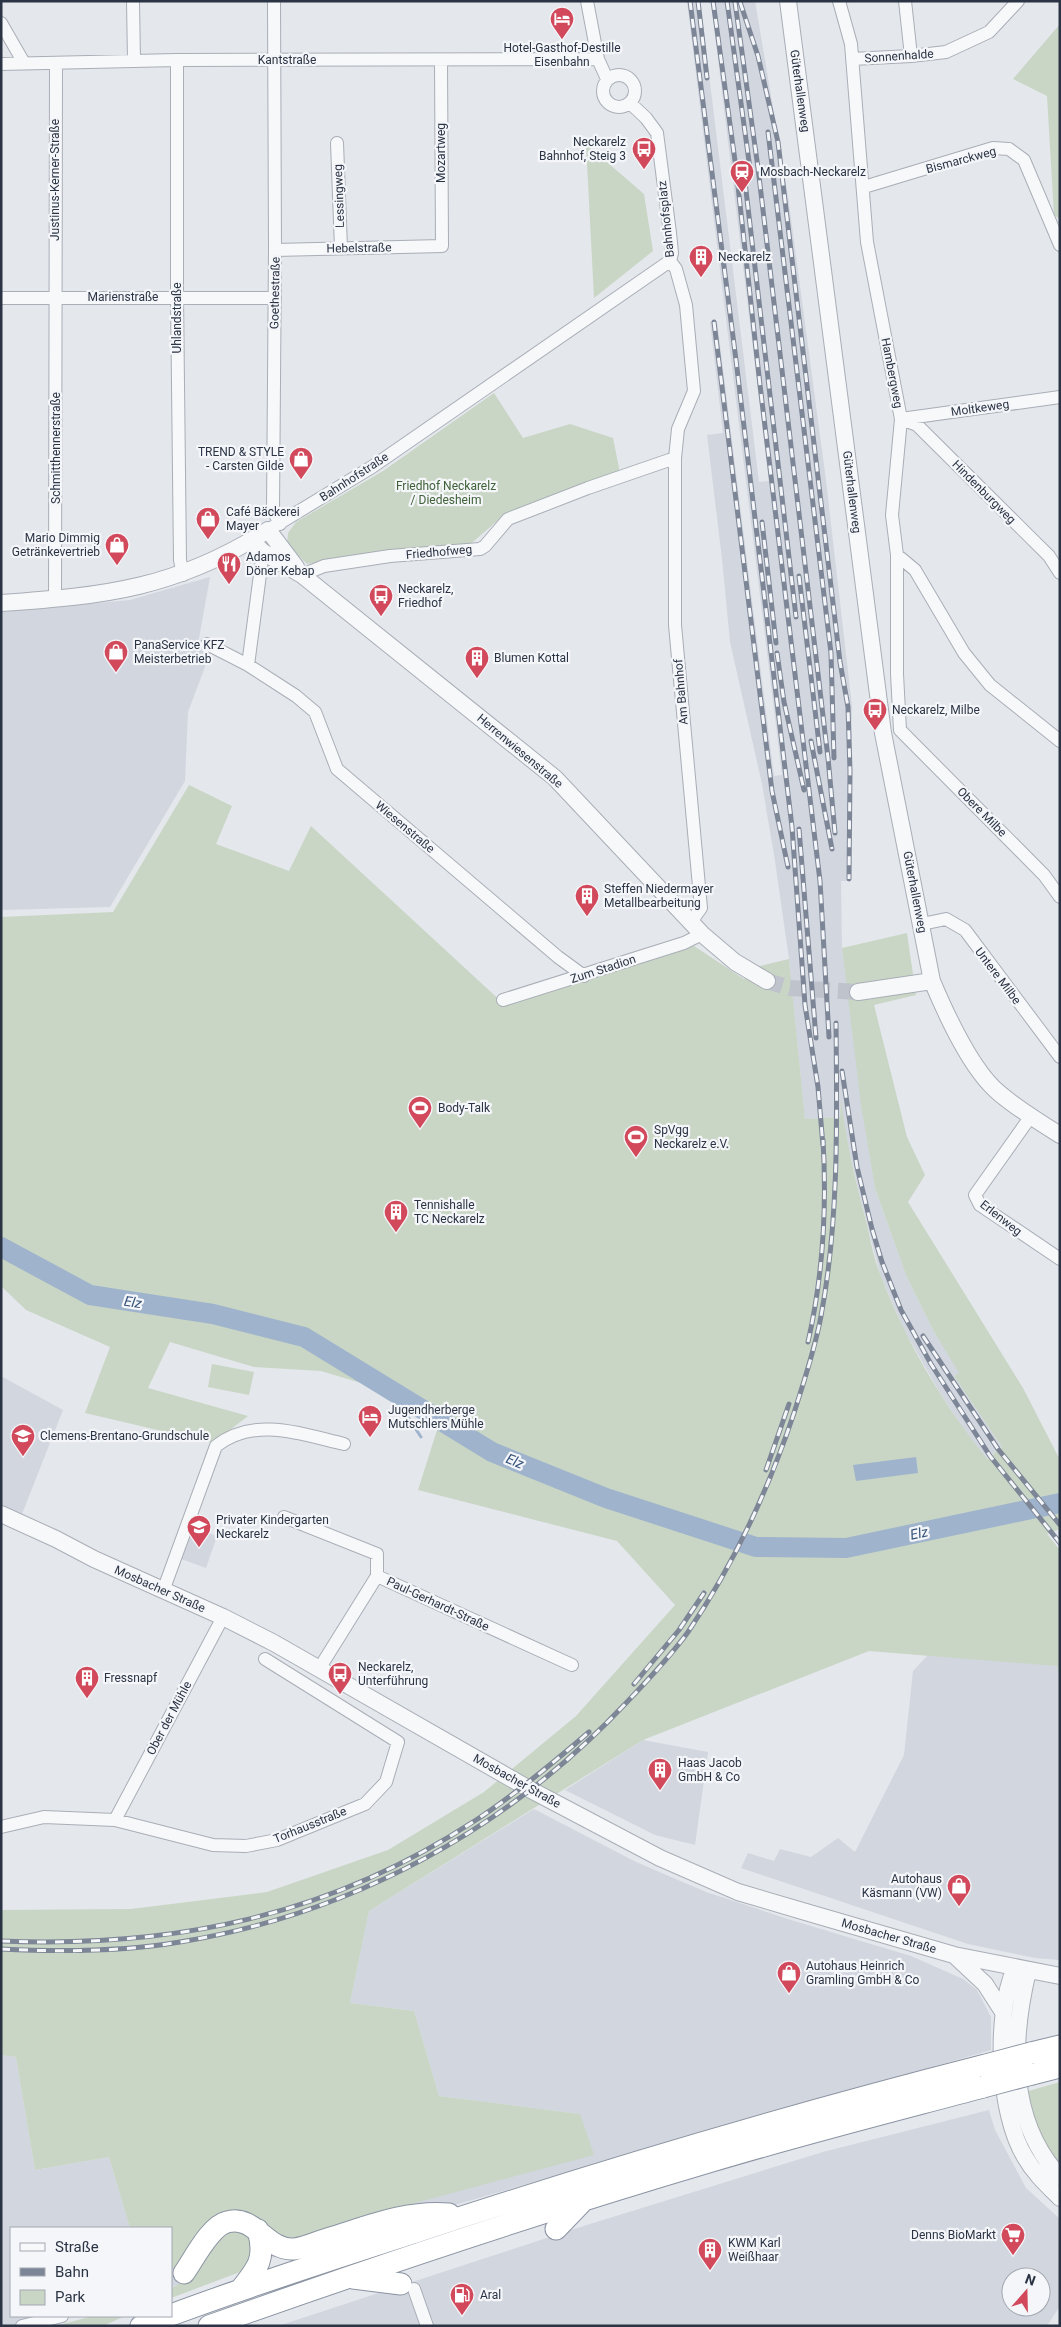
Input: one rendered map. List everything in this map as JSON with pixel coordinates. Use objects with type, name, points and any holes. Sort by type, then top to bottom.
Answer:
[{"type":"highway","points":[[209,2326],[348,2277],[584,2200],[982,2076],[1031,2053],[1060,2046]]},
{"type":"highway","points":[[172,2314],[241,2289],[465,2216],[833,2104],[982,2076],[1032,2074],[1060,2067]]},
{"type":"highway","points":[[556,2229],[584,2200]]},
{"type":"highway","points":[[178,2276],[219,2224],[235,2220],[246,2222],[258,2230],[272,2244],[294,2249],[398,2218],[434,2213],[465,2216]]},
{"type":"highway","points":[[241,2289],[253,2274],[262,2256],[262,2245],[258,2230]]},
{"type":"highway","points":[[348,2277],[408,2287]]},
{"type":"highway","points":[[141,2326],[165,2317]]},
{"type":"street","points":[[133,1],[134,61]]},
{"type":"street","name":"Goethestraße","points":[[274,1],[274,527]]},
{"type":"street","points":[[587,1],[598,59],[607,80]]},
{"type":"street","name":"Güterhallenweg","points":[[788,1],[883,733],[932,981]]},
{"type":"street","name":"Hambergweg","points":[[839,1],[851,44],[867,242],[900,419],[892,515],[897,556],[897,674],[900,730]]},
{"type":"street","points":[[905,1],[911,56]]},
{"type":"street","name":"Sonnenhalde","points":[[852,59],[946,52],[989,32],[1018,1]]},
{"type":"street","points":[[1,23],[24,63]]},
{"type":"street","name":"Kantstraße","points":[[1,64],[177,60],[598,59]]},
{"type":"street","name":"Uhlandstraße","points":[[177,60],[176,297],[180,560],[183,574]]},
{"type":"street","name":"Mozartweg","points":[[441,60],[442,246]]},
{"type":"street","name":"Justinus-Kerner-Straße","points":[[55,297],[56,62]]},
{"type":"street","points":[[616,75],[629,78],[635,89],[630,103],[619,107],[607,102],[602,90],[607,80],[616,75]]},
{"type":"street","name":"Bahnhofsplatz","points":[[630,103],[646,118],[657,133],[670,233],[672,253],[670,261],[676,270],[686,305],[694,391],[678,428],[675,458]]},
{"type":"street","name":"Lessingweg","points":[[337,143],[341,248]]},
{"type":"street","name":"Bismarckweg","points":[[864,187],[993,148],[1009,149],[1024,160],[1060,245]]},
{"type":"street","name":"Hebelstraße","points":[[275,250],[442,246]]},
{"type":"street","name":"Bahnhofstraße","points":[[1,603],[55,600],[123,591],[183,574],[232,553],[257,547],[274,527],[372,467],[670,261]]},
{"type":"street","name":"Schmitthennerstraße","points":[[55,297],[55,600]]},
{"type":"street","name":"Marienstraße","points":[[1,298],[275,298]]},
{"type":"street","name":"Moltkeweg","points":[[900,419],[1060,397]]},
{"type":"street","name":"Hindenburgweg","points":[[900,419],[917,426],[923,431],[1049,556],[1060,574]]},
{"type":"street","name":"Friedhofweg","points":[[302,575],[333,564],[390,556],[480,549],[485,546],[508,519],[588,488],[675,458]]},
{"type":"street","name":"Am Bahnhof","points":[[675,458],[675,625],[701,908],[696,928]]},
{"type":"street","name":"Herrenwiesenstraße","points":[[274,527],[302,575]]},
{"type":"street","points":[[248,665],[257,547]]},
{"type":"street","name":"Herrenwiesenstraße","points":[[257,547],[302,575],[555,778],[696,928],[735,962],[767,981]]},
{"type":"street","points":[[897,556],[915,570],[964,653],[990,685],[1060,741]]},
{"type":"street","name":"Wiesenstraße","points":[[207,644],[248,665],[296,696],[315,712],[337,769],[551,951],[584,976]]},
{"type":"street","points":[[883,733],[900,730]]},
{"type":"street","name":"Obere Milbe","points":[[900,730],[1044,875],[1060,897]]},
{"type":"street","name":"Untere Milbe","points":[[922,924],[946,919],[964,930],[1060,1057]]},
{"type":"street","name":"Zum Stadion","points":[[503,1000],[684,943],[696,928]]},
{"type":"street","points":[[858,992],[932,981],[947,1016],[984,1076],[998,1093],[1060,1135]]},
{"type":"street","name":"Erlenweg","points":[[1031,1116],[975,1195],[980,1205],[1060,1259]]},
{"type":"street","points":[[163,1591],[216,1446],[229,1436],[276,1428],[344,1444]]},
{"type":"street","name":"Mosbacher Straße","points":[[1,1514],[163,1591],[223,1617],[319,1668],[531,1790],[660,1858],[738,1892],[954,1955],[1022,1970],[1055,1975]]},
{"type":"street","points":[[284,1516],[377,1554],[377,1576]]},
{"type":"street","name":"Paul-Gerhardt-Straße","points":[[319,1668],[377,1576],[572,1665]]},
{"type":"street","name":"Ober der Mühle","points":[[115,1820],[223,1617]]},
{"type":"street","name":"Torhausstraße","points":[[1,1827],[44,1817],[115,1820],[213,1845],[246,1846],[278,1840],[364,1804],[386,1782],[398,1742],[265,1659]]},
{"type":"street","points":[[954,1955],[985,1984],[1003,2012]]},
{"type":"street","points":[[1022,1970],[1016,2045],[1020,2095],[1027,2123],[1038,2147],[1060,2177]]},
{"type":"street","points":[[1022,1970],[1006,1991],[1003,2012],[1005,2090],[1014,2132],[1025,2157],[1040,2178],[1060,2198]]},
{"type":"street","points":[[1020,2006],[1055,1975]]},
{"type":"street","points":[[408,2287],[427,2326]]},
{"type":"street","points":[[22,2326],[58,2317]]},
{"type":"shaded area","points":[[687,1],[700,1],[759,482],[769,481],[711,1],[755,1],[788,196],[826,480],[852,706],[850,881],[841,881],[842,948],[866,1132],[875,1188],[906,1275],[933,1330],[960,1373],[954,1376],[1002,1447],[986,1459],[966,1433],[940,1393],[904,1330],[880,1274],[859,1193],[845,1131],[841,1103],[840,1117],[805,1119],[789,959],[775,861],[762,784],[730,642],[707,435],[723,433],[710,322],[717,321],[774,776],[782,775]]},
{"type":"shaded area","points":[[210,577],[198,644],[211,651],[188,712],[185,781],[110,907],[1,910],[1,612],[130,600]]},
{"type":"shaded area","name":"Clemens-Brentano-Grundschule","points":[[1,1376],[63,1410],[22,1514],[1,1504]]},
{"type":"shaded area","name":"Privater Kindergarten Neckarelz","points":[[192,1528],[217,1536],[206,1568],[181,1559]]},
{"type":"shaded area","points":[[940,1642],[1057,1666],[1060,1686],[1060,1960],[1035,1958],[968,1944],[741,1868],[748,1853],[774,1861],[780,1849],[811,1857],[838,1838],[855,1852],[904,1755],[913,1671]]},
{"type":"shaded area","points":[[643,1740],[708,1752],[695,1845],[655,1835],[565,1790]]},
{"type":"shaded area","points":[[534,1809],[636,1862],[706,1892],[911,1956],[963,1979],[977,1990],[991,2017],[991,2050],[172,2287],[172,2269],[176,2267],[217,2217],[229,2210],[239,2210],[252,2215],[580,2114],[439,2096],[414,2011],[350,2003],[369,1911]]},
{"type":"shaded area","points":[[1,2055],[16,2057],[35,2170],[109,2157],[130,2227],[10,2227],[10,2317],[68,2317],[36,2326],[1,2326]]},
{"type":"shaded area","points":[[989,2110],[995,2130],[1026,2188],[1060,2219],[1060,2306],[1047,2326],[278,2326],[574,2229],[823,2152]]},
{"type":"green space","points":[[1060,24],[1060,219],[1054,215],[1047,96],[1013,79]]},
{"type":"green space","points":[[586,144],[644,194],[653,251],[594,298]]},
{"type":"green space","name":"Friedhof Neckarelz / Diedesheim","points":[[494,393],[523,438],[570,424],[613,438],[620,473],[503,516],[468,546],[370,553],[307,564],[287,544],[288,533],[296,522],[383,471]]},
{"type":"green space","points":[[189,785],[232,806],[216,844],[289,871],[311,826],[505,1005],[694,946],[744,979],[756,967],[789,959],[805,1119],[840,1117],[841,1099],[852,1162],[873,1251],[891,1301],[927,1372],[955,1416],[987,1459],[1002,1447],[954,1376],[959,1373],[933,1330],[906,1275],[875,1188],[861,1105],[842,948],[907,933],[916,995],[874,1005],[907,1137],[925,1175],[908,1202],[1023,1388],[1060,1460],[1060,1529],[1047,1534],[1060,1550],[1060,1686],[1057,1666],[869,1651],[643,1740],[369,1911],[350,2003],[414,2011],[439,2096],[580,2114],[594,2155],[400,2207],[290,2245],[253,2215],[240,2210],[231,2211],[214,2222],[176,2267],[172,2269],[172,2227],[130,2227],[109,2157],[35,2170],[16,2057],[1,2055],[1,1910],[131,1909],[267,1892],[388,1850],[484,1792],[576,1716],[675,1605],[617,1541],[418,1490],[444,1408],[321,1371],[254,1367],[170,1342],[148,1388],[248,1416],[213,1443],[85,1413],[110,1347],[26,1310],[1,1286],[1,917],[113,912]]},
{"type":"green space","points":[[212,1364],[254,1372],[249,1395],[208,1387]]},
{"type":"green space","points":[[1060,2082],[1060,2166],[1047,2149],[1037,2131],[1025,2092]]},
{"type":"green space","points":[[235,2230],[247,2235],[256,2243],[249,2265],[240,2272],[172,2298],[172,2288],[189,2276],[210,2251]]},
{"type":"green space","points":[[89,2317],[123,2317],[103,2326],[55,2326]]},
{"type":"water","points":[[916,1457],[918,1473],[856,1481],[853,1465]]},
{"type":"waterway","name":"Elz","points":[[1,1247],[90,1295],[213,1314],[304,1337],[492,1452],[606,1498],[756,1547],[846,1548],[1060,1503]]},
{"type":"waterway","points":[[390,1390],[421,1437]]},
{"type":"tunnel","points":[[767,981],[790,988],[858,992]]},
{"type":"railway","points":[[690,1],[736,360],[792,827],[805,1005],[818,1087],[823,1146]]},
{"type":"railway","points":[[698,1],[707,78]]},
{"type":"railway","points":[[713,1],[736,168],[760,385],[820,881],[829,1037]]},
{"type":"railway","points":[[727,1],[751,176]]},
{"type":"railway","points":[[735,2],[758,168],[828,758],[835,833]]},
{"type":"railway","points":[[740,2],[758,56],[778,142],[840,662],[848,707],[850,771],[849,879]]},
{"type":"railway","points":[[768,132],[831,653],[834,758]]},
{"type":"railway","points":[[743,165],[796,617]]},
{"type":"railway","points":[[714,322],[772,791],[788,867]]},
{"type":"railway","points":[[762,522],[776,643]]},
{"type":"railway","points":[[799,576],[820,752]]},
{"type":"railway","points":[[777,653],[784,702],[804,790]]},
{"type":"railway","points":[[811,741],[832,849]]},
{"type":"railway","points":[[799,829],[816,1038]]},
{"type":"railway","points":[[1,1949],[91,1950],[136,1948],[180,1942],[244,1929],[306,1911],[366,1887],[423,1859],[479,1826],[531,1789],[581,1748],[659,1668],[688,1632],[705,1606],[735,1553],[761,1499],[794,1413],[819,1328],[827,1280],[834,1207],[836,1170],[836,1023]]},
{"type":"railway","points":[[842,1071],[857,1167],[872,1229],[882,1262],[901,1310],[931,1364],[990,1456],[1060,1543]]},
{"type":"railway","points":[[808,1342],[823,1242],[823,1140]]},
{"type":"railway","points":[[923,1336],[998,1449],[1060,1525]]},
{"type":"railway","points":[[766,1470],[789,1404]]},
{"type":"railway","points":[[634,1684],[679,1630],[704,1593]]},
{"type":"railway","points":[[1,1941],[65,1942],[128,1939],[189,1931],[249,1919],[307,1902],[364,1880],[421,1853],[476,1820],[520,1789],[589,1732]]},
{"type":"place","name":"Hotel-Gasthof-Destille Eisenbahn","points":[[562,40]]},
{"type":"place","name":"Neckarelz Bahnhof, Steig 3","points":[[644,170]]},
{"type":"place","name":"Mosbach-Neckarelz","points":[[742,193]]},
{"type":"place","name":"Neckarelz","points":[[701,278]]},
{"type":"place","name":"TREND & STYLE - Carsten Gilde","points":[[301,480]]},
{"type":"place","name":"Café Bäckerei Mayer","points":[[208,540]]},
{"type":"place","name":"Mario Dimmig Getränkevertrieb","points":[[117,566]]},
{"type":"place","name":"Adamos Döner Kebap","points":[[229,585]]},
{"type":"place","name":"Neckarelz, Friedhof","points":[[381,617]]},
{"type":"place","name":"PanaService KFZ Meisterbetrieb","points":[[116,673]]},
{"type":"place","name":"Blumen Kottal","points":[[477,679]]},
{"type":"place","name":"Neckarelz, Milbe","points":[[875,731]]},
{"type":"place","name":"Steffen Niedermayer Metallbearbeitung","points":[[587,917]]},
{"type":"place","name":"Body-Talk","points":[[420,1129]]},
{"type":"place","name":"SpVgg Neckarelz e.V.","points":[[636,1158]]},
{"type":"place","name":"Tennishalle TC Neckarelz","points":[[396,1233]]},
{"type":"place","name":"Jugendherberge Mutschlers Mühle","points":[[370,1438]]},
{"type":"place","name":"Clemens-Brentano-Grundschule","points":[[23,1457]]},
{"type":"place","name":"Privater Kindergarten Neckarelz","points":[[199,1548]]},
{"type":"place","name":"Neckarelz, Unterführung","points":[[340,1695]]},
{"type":"place","name":"Fressnapf","points":[[87,1699]]},
{"type":"place","name":"Haas Jacob GmbH & Co","points":[[660,1791]]},
{"type":"place","name":"Autohaus Käsmann (VW)","points":[[959,1907]]},
{"type":"place","name":"Autohaus Heinrich Gramling GmbH & Co","points":[[789,1994]]},
{"type":"place","name":"Denns BioMarkt","points":[[1013,2256]]},
{"type":"place","name":"KWM Karl Weißhaar","points":[[710,2271]]},
{"type":"place","name":"Aral","points":[[462,2316]]}]
